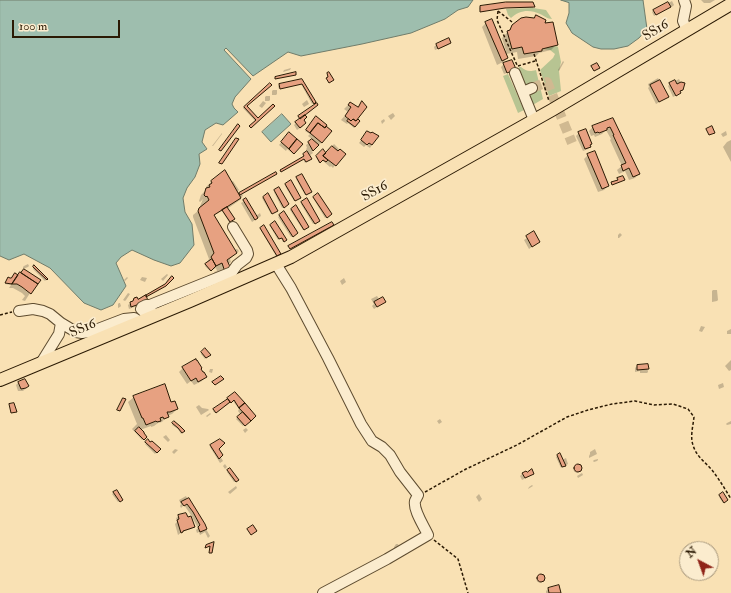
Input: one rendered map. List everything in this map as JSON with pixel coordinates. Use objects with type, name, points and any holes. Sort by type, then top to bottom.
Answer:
[{"type":"main road","name":"SS16","points":[[0,380],[190,301],[291,257],[552,110],[731,4]]},
{"type":"street","points":[[684,0],[686,6],[682,21],[687,30]]},
{"type":"street","points":[[516,69],[527,90],[534,120]]},
{"type":"street","points":[[158,314],[144,312],[141,310],[142,306],[150,305],[232,272],[237,264],[246,258],[248,254],[247,250],[233,227]]},
{"type":"street","points":[[276,264],[295,295],[361,424],[372,440],[390,455],[400,472],[418,495],[414,503],[416,512],[424,524],[428,535],[387,560],[323,593]]},
{"type":"street","points":[[19,311],[33,309],[43,311],[50,314],[76,332],[82,333],[90,332],[134,318],[140,322]]},
{"type":"street","points":[[41,363],[59,334],[61,323]]},
{"type":"path","points":[[512,22],[498,11],[497,20],[516,69],[535,61]]},
{"type":"path","points":[[534,54],[552,110]]},
{"type":"path","points":[[0,314],[19,311]]},
{"type":"path","points":[[418,495],[567,417],[612,404],[634,401],[654,405],[673,404],[688,409],[694,417],[692,445],[698,456],[720,480],[731,499]]},
{"type":"path","points":[[428,535],[458,559],[468,593]]},
{"type":"green space","points":[[533,8],[546,10],[552,19],[536,12],[529,11],[518,13],[511,18],[506,9]]},
{"type":"green space","points":[[556,46],[558,47],[561,62],[559,71],[561,91],[549,96],[540,70],[553,58],[555,54],[550,50],[543,49]]},
{"type":"green space","points":[[519,67],[528,71],[536,70],[543,99],[531,106],[519,73]]},
{"type":"green space","points":[[508,74],[524,110],[518,113],[503,76]]},
{"type":"shaded area","points":[[0,0],[473,0],[468,7],[458,10],[445,19],[411,33],[301,56],[288,52],[253,76],[226,48],[224,50],[251,79],[235,97],[232,104],[238,112],[223,125],[216,123],[205,130],[202,142],[207,149],[199,154],[200,164],[195,177],[187,188],[183,198],[185,212],[192,224],[194,245],[180,263],[171,266],[132,250],[121,257],[116,263],[126,286],[113,305],[101,310],[84,303],[50,268],[24,254],[9,260],[0,256]]},
{"type":"shaded area","points":[[561,0],[643,0],[647,29],[639,38],[628,46],[614,49],[601,49],[593,47],[572,33],[566,23],[569,13],[569,3]]},
{"type":"shaded area","points":[[282,114],[291,124],[271,142],[262,132]]},
{"type":"building","points":[[506,2],[533,2],[535,7],[505,8],[480,12],[480,6]]},
{"type":"building","points":[[668,2],[671,7],[656,15],[653,10]]},
{"type":"building","points":[[536,15],[546,20],[545,23],[553,22],[558,45],[542,49],[542,51],[524,54],[522,47],[512,49],[507,31],[510,30],[512,25],[521,18],[534,18]]},
{"type":"building","points":[[492,19],[508,58],[502,61],[485,22]]},
{"type":"building","points":[[449,38],[451,43],[438,49],[436,44]]},
{"type":"building","points":[[512,60],[516,69],[507,73],[503,63]]},
{"type":"building","points":[[597,63],[600,68],[594,71],[591,66]]},
{"type":"building","points":[[296,72],[296,75],[275,79],[275,77]]},
{"type":"building","points":[[329,72],[334,80],[329,83],[326,78],[328,77],[327,73]]},
{"type":"building","points":[[302,79],[316,102],[314,104],[302,84],[280,89],[279,84]]},
{"type":"building","points":[[660,80],[669,97],[659,102],[650,85]]},
{"type":"building","points":[[675,80],[677,84],[681,82],[685,83],[683,90],[680,91],[681,93],[676,96],[669,83]]},
{"type":"building","points":[[270,83],[272,85],[247,106],[258,118],[273,104],[275,106],[251,128],[249,126],[256,120],[244,107]]},
{"type":"building","points":[[362,101],[367,107],[356,121],[353,119],[351,121],[345,116],[351,107],[348,105],[350,102],[358,107]]},
{"type":"building","points":[[317,103],[318,105],[300,119],[298,116]]},
{"type":"building","points":[[305,115],[307,117],[304,120],[306,123],[300,128],[295,122]]},
{"type":"building","points":[[316,116],[327,125],[325,128],[318,123],[310,133],[306,130]]},
{"type":"building","points":[[613,118],[640,174],[633,177],[629,168],[623,171],[621,165],[626,163],[610,127],[607,128],[607,130],[595,133],[592,126]]},
{"type":"building","points":[[349,119],[351,121],[353,119],[356,121],[358,119],[360,121],[355,127],[347,121]]},
{"type":"building","points":[[318,123],[325,128],[326,126],[332,131],[322,143],[310,133]]},
{"type":"building","points":[[238,124],[240,126],[221,151],[219,150]]},
{"type":"building","points":[[712,126],[715,133],[709,135],[706,129]]},
{"type":"building","points":[[586,129],[592,144],[590,145],[591,147],[585,149],[578,132]]},
{"type":"building","points":[[367,131],[379,136],[372,145],[369,143],[367,145],[361,140]]},
{"type":"building","points":[[289,132],[297,139],[289,149],[281,142]]},
{"type":"building","points":[[236,138],[239,139],[222,164],[219,163]]},
{"type":"building","points":[[297,139],[303,144],[294,154],[289,149]]},
{"type":"building","points":[[312,139],[319,145],[313,151],[308,142]]},
{"type":"building","points":[[332,146],[338,151],[340,149],[346,154],[336,166],[323,156]]},
{"type":"building","points":[[323,149],[326,153],[323,156],[328,160],[326,162],[323,160],[320,163],[316,156]]},
{"type":"building","points":[[307,151],[312,159],[306,162],[304,159],[281,172],[280,170],[304,156],[303,154]]},
{"type":"building","points":[[595,151],[609,186],[602,189],[587,154]]},
{"type":"building","points":[[225,170],[241,198],[214,215],[237,253],[227,260],[231,269],[225,272],[222,263],[216,266],[211,257],[214,253],[198,211],[199,208],[209,200],[207,196],[206,197],[204,195],[206,188],[210,187],[209,185],[212,183],[211,181]]},
{"type":"building","points":[[276,172],[277,174],[240,195],[239,193]]},
{"type":"building","points":[[302,174],[312,192],[306,195],[296,177]]},
{"type":"building","points":[[623,176],[625,180],[612,185],[611,182],[618,180],[617,178]]},
{"type":"building","points":[[291,180],[301,198],[295,201],[285,184]]},
{"type":"building","points":[[279,187],[289,204],[284,208],[274,190]]},
{"type":"building","points":[[268,193],[278,211],[272,214],[263,197]]},
{"type":"building","points":[[318,193],[332,214],[327,218],[313,197]]},
{"type":"building","points":[[246,198],[258,218],[255,220],[243,200]]},
{"type":"building","points":[[307,198],[320,221],[315,224],[301,202]]},
{"type":"building","points":[[296,205],[309,227],[304,230],[291,209]]},
{"type":"building","points":[[227,207],[235,219],[230,222],[222,210]]},
{"type":"building","points":[[284,211],[298,233],[293,237],[279,215]]},
{"type":"building","points":[[275,221],[287,240],[284,242],[282,238],[279,239],[270,225]]},
{"type":"building","points":[[332,222],[334,225],[290,249],[288,246]]},
{"type":"building","points":[[264,225],[281,254],[277,256],[260,228]]},
{"type":"building","points":[[534,231],[540,242],[532,247],[526,236]]},
{"type":"building","points":[[212,259],[216,266],[211,271],[205,264]]},
{"type":"building","points":[[34,265],[48,279],[47,280],[33,267]]},
{"type":"building","points":[[24,269],[41,280],[38,284],[21,273]]},
{"type":"building","points":[[20,272],[38,284],[31,294],[17,284],[12,284]]},
{"type":"building","points":[[15,273],[18,275],[12,284],[5,283],[8,277],[11,278]]},
{"type":"building","points":[[172,276],[174,278],[166,286],[146,297],[146,295],[165,284]]},
{"type":"building","points":[[146,295],[148,301],[131,307],[130,302],[133,301],[134,298],[137,297],[138,299]]},
{"type":"building","points":[[383,297],[386,302],[377,307],[374,302]]},
{"type":"building","points":[[205,348],[211,355],[206,358],[201,352]]},
{"type":"building","points":[[196,359],[207,377],[198,382],[196,378],[191,381],[182,367]]},
{"type":"building","points":[[648,364],[649,369],[637,370],[637,365]]},
{"type":"building","points":[[221,376],[224,379],[215,385],[212,382]]},
{"type":"building","points":[[25,379],[29,386],[21,389],[18,382]]},
{"type":"building","points":[[165,384],[171,402],[175,401],[178,409],[167,412],[169,417],[164,419],[163,417],[160,418],[161,421],[156,421],[146,425],[133,396]]},
{"type":"building","points":[[235,392],[245,403],[239,408],[234,400],[231,403],[227,398]]},
{"type":"building","points":[[123,398],[126,399],[120,411],[117,410]]},
{"type":"building","points":[[228,399],[230,402],[216,413],[213,409]]},
{"type":"building","points":[[14,403],[17,412],[11,413],[9,404]]},
{"type":"building","points":[[245,403],[256,416],[251,421],[239,408]]},
{"type":"building","points":[[243,412],[251,421],[245,426],[237,417]]},
{"type":"building","points":[[174,421],[185,431],[182,433],[172,423]]},
{"type":"building","points":[[139,427],[147,437],[144,440],[135,431]]},
{"type":"building","points":[[148,439],[161,449],[157,453],[145,442]]},
{"type":"building","points":[[220,439],[225,443],[219,449],[223,455],[219,459],[210,445]]},
{"type":"building","points":[[560,453],[566,466],[562,467],[557,455]]},
{"type":"building","points":[[576,464],[580,464],[582,468],[580,472],[576,472],[574,470],[574,466]]},
{"type":"building","points":[[230,468],[239,480],[236,482],[227,470]]},
{"type":"building","points":[[532,469],[534,474],[525,478],[522,473]]},
{"type":"building","points":[[117,490],[123,500],[120,502],[113,492]]},
{"type":"building","points":[[723,492],[728,500],[724,503],[719,495]]},
{"type":"building","points":[[189,498],[207,529],[200,532],[198,527],[200,525],[193,512],[187,504],[184,506],[181,502]]},
{"type":"building","points":[[186,513],[188,517],[191,516],[195,527],[181,533],[177,520],[179,519],[178,515]]},
{"type":"building","points":[[253,525],[257,531],[251,535],[247,529]]},
{"type":"building","points":[[214,542],[212,553],[209,553],[210,546],[205,548],[206,545]]},
{"type":"building","points":[[539,574],[543,574],[545,578],[543,582],[539,582],[537,580],[537,576]]},
{"type":"building","points":[[559,585],[561,593],[549,593],[548,588]]},
{"type":"tunnel","points":[[532,88],[547,82],[572,143]]}]
